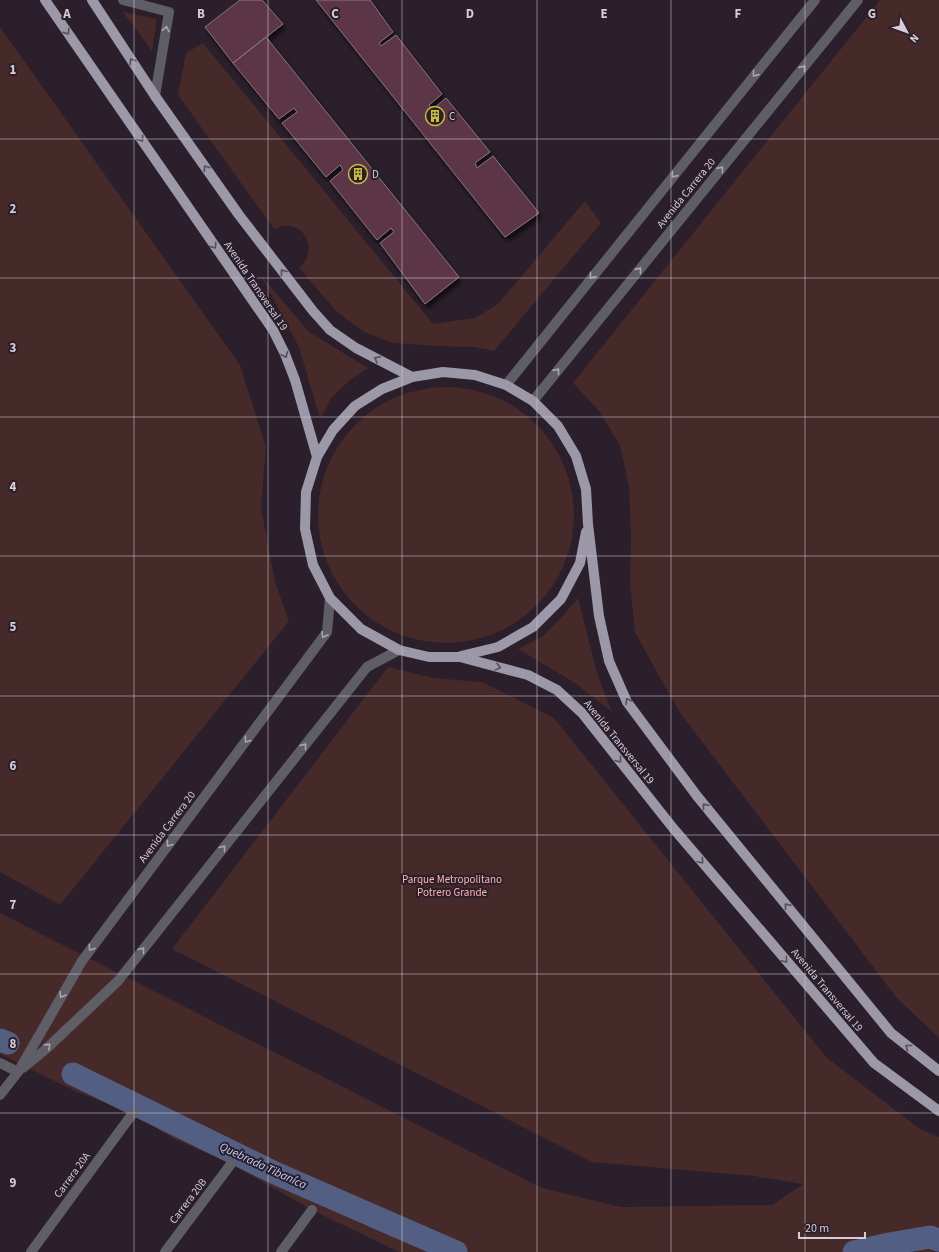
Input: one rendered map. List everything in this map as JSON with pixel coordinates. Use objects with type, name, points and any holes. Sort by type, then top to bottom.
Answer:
[{"type":"main road","name":"Avenida Transversal 19","points":[[45,0],[273,330],[285,354],[295,380],[316,457],[306,492],[304,529],[313,565],[330,598],[360,629],[399,650],[429,657],[460,657],[528,675],[556,690],[582,713],[673,828],[874,1064],[937,1110]]},
{"type":"main road","points":[[92,0],[155,96],[238,214],[313,311],[330,330],[356,348],[412,377]]},
{"type":"main road","name":"Avenida Transversal 19","points":[[412,377],[443,372],[475,375],[506,385],[533,402],[558,426],[576,456],[586,489],[588,524],[599,616],[609,661],[627,702],[697,796],[891,1033],[939,1071]]},
{"type":"main road","points":[[316,457],[333,430],[355,406],[382,389],[412,377]]},
{"type":"main road","points":[[460,657],[498,647],[522,634],[533,627],[561,599],[580,563],[588,524]]},
{"type":"street","points":[[124,0],[169,12],[155,96]]},
{"type":"street","name":"Avenida Carrera 20","points":[[506,385],[815,0]]},
{"type":"street","name":"Avenida Carrera 20","points":[[533,402],[858,0]]},
{"type":"street","name":"Avenida Carrera 20","points":[[0,1095],[18,1072],[82,961],[327,632],[330,598]]},
{"type":"street","name":"Avenida Carrera 20","points":[[18,1072],[46,1049],[118,981],[367,667],[399,650]]},
{"type":"street","points":[[0,1064],[18,1072]]},
{"type":"street","name":"Carrera 20A","points":[[31,1252],[133,1113]]},
{"type":"street","name":"Carrera 20B","points":[[164,1252],[231,1164]]},
{"type":"street","points":[[281,1252],[312,1210]]},
{"type":"green space","points":[[880,0],[939,0],[939,1038],[896,997],[681,714],[661,680],[635,632],[630,584],[631,538],[629,488],[620,445],[599,411],[573,383]]},
{"type":"green space","points":[[123,12],[157,19],[152,51]]},
{"type":"green space","points":[[0,27],[240,365],[266,447],[261,507],[275,582],[289,621],[60,905],[0,872]]},
{"type":"green space","points":[[203,43],[433,324],[475,318],[498,304],[585,201],[601,223],[494,351],[474,347],[393,343],[364,332],[337,312],[299,268],[305,260],[308,252],[308,244],[305,236],[300,230],[293,227],[284,226],[274,229],[178,95],[186,53]]},
{"type":"green space","points":[[260,274],[309,332],[368,368],[350,380],[332,397],[320,419],[299,347]]},
{"type":"green space","points":[[446,387],[471,389],[495,397],[517,409],[537,424],[552,444],[564,466],[572,490],[574,515],[572,540],[564,564],[552,586],[537,606],[517,621],[495,633],[471,641],[446,643],[421,641],[397,633],[375,621],[355,606],[340,586],[328,564],[320,540],[318,515],[320,490],[328,466],[340,444],[355,424],[375,409],[397,397],[421,389]]},
{"type":"green space","points":[[578,598],[597,673],[612,712],[575,683],[518,649],[543,636]]},
{"type":"green space","name":"Parque Metropolitano Potrero Grande","points":[[388,667],[433,678],[482,682],[554,718],[826,1057],[920,1129],[939,1137],[939,1252],[399,1252],[312,1210],[231,1164],[172,1138],[133,1113],[77,1092],[0,1054],[0,913],[542,1188],[621,1207],[772,1205],[803,1184],[754,1176],[592,1162],[172,949]]},
{"type":"building","points":[[240,0],[262,0],[283,24],[233,63],[205,27]]},
{"type":"building","name":"C","points":[[316,0],[370,0],[393,32],[379,43],[381,46],[396,35],[442,94],[429,105],[432,110],[446,98],[490,152],[475,163],[477,168],[493,156],[539,213],[505,237]]},
{"type":"building","name":"D","points":[[266,37],[459,277],[425,304],[380,243],[394,232],[391,228],[377,240],[330,181],[343,170],[340,165],[326,177],[282,123],[297,112],[294,108],[279,119],[233,63]]},
{"type":"waterway","name":"Quebrada Tibaníca","points":[[0,1040],[8,1043]]},
{"type":"waterway","name":"Quebrada Tibaníca","points":[[73,1074],[275,1173],[456,1252]]},
{"type":"waterway","name":"Quebrada Tibaníca","points":[[854,1252],[930,1237],[939,1240]]},
{"type":"place","name":"C","points":[[435,116]]},
{"type":"place","name":"D","points":[[358,174]]}]
